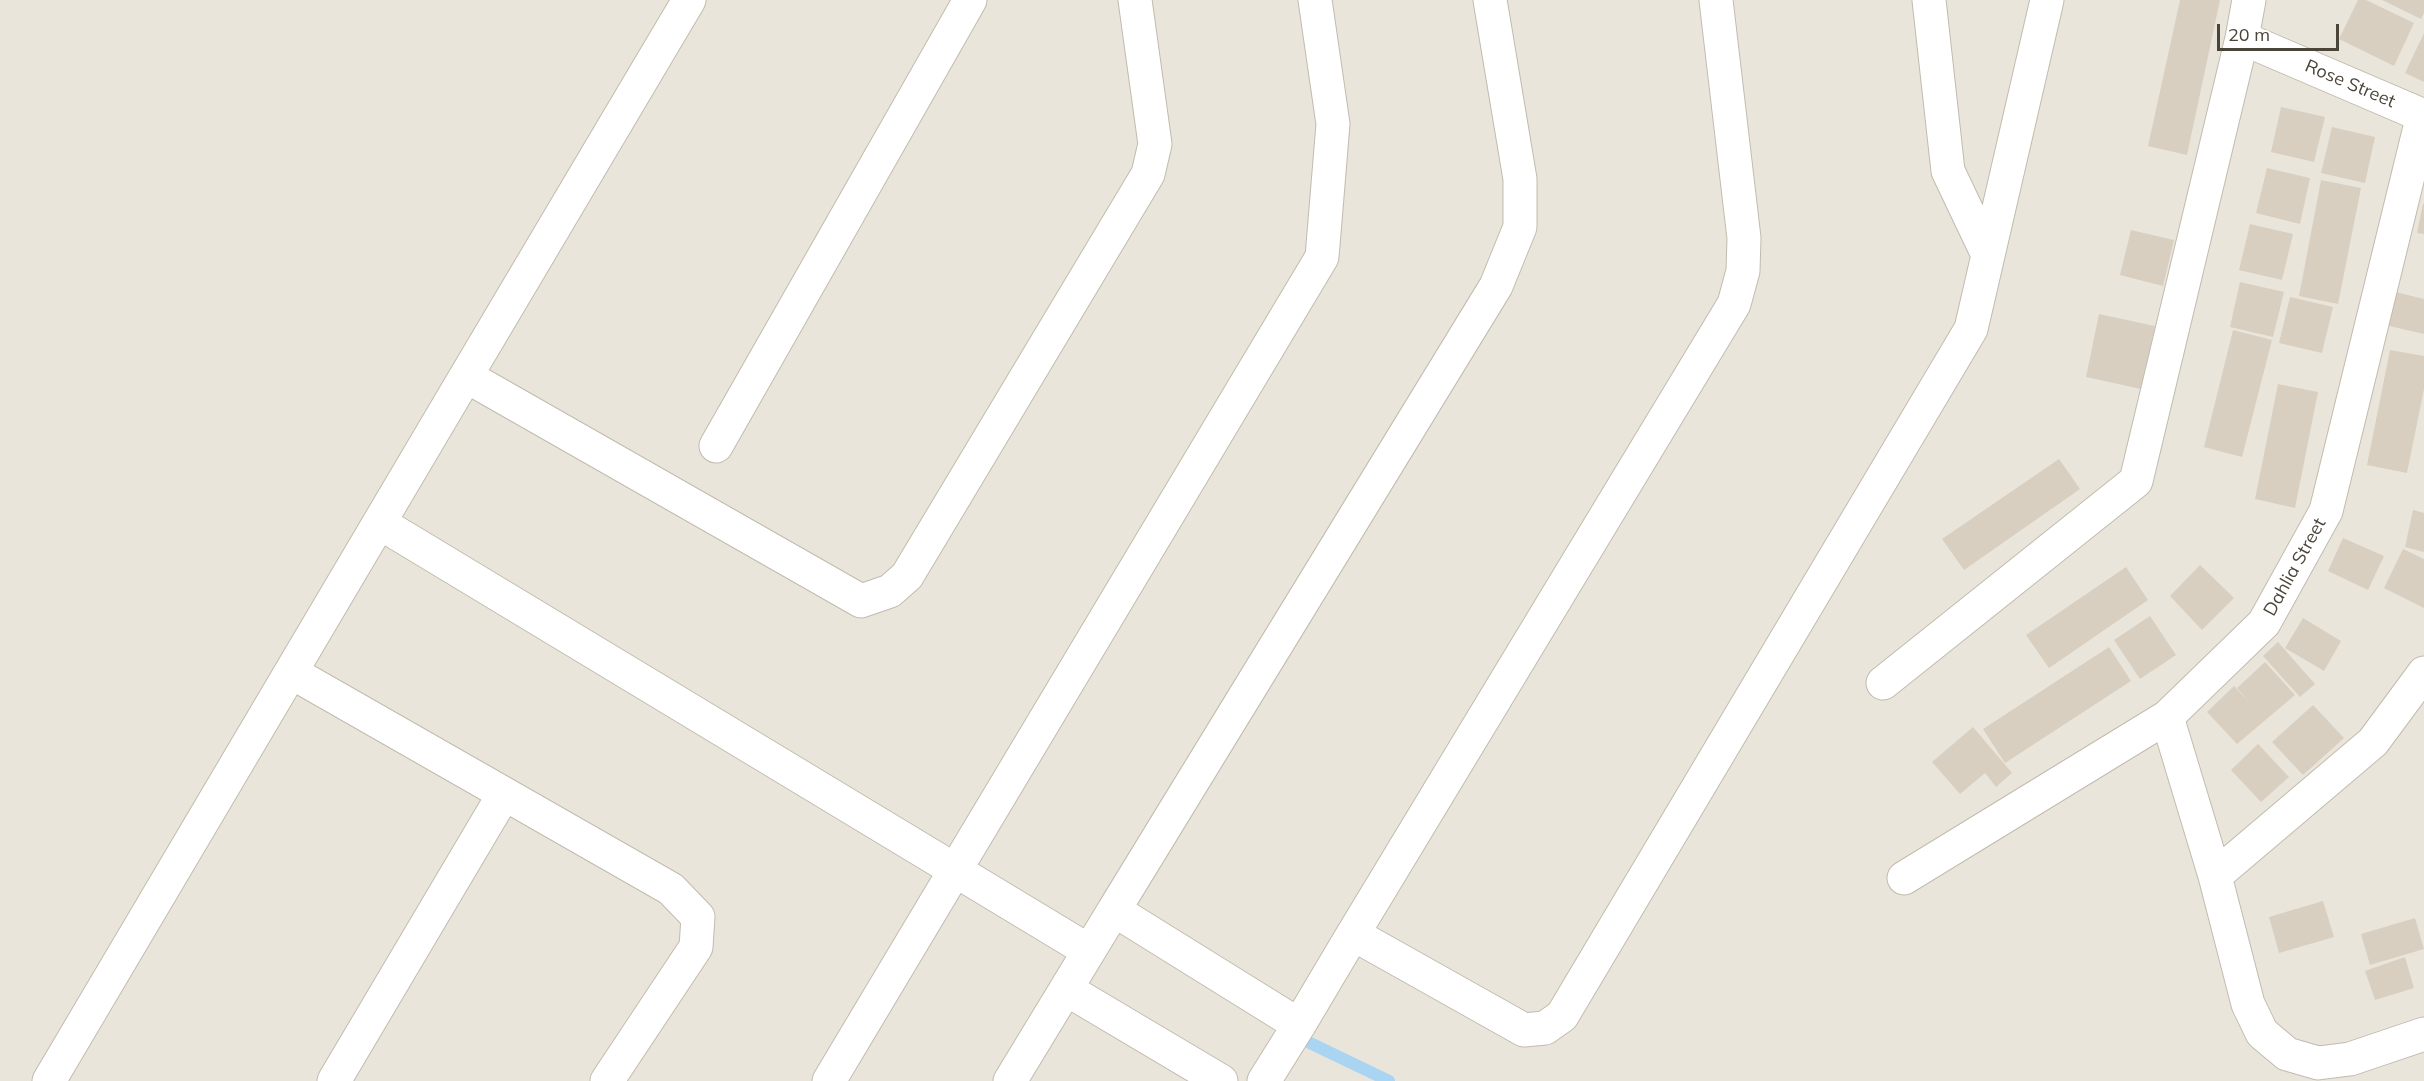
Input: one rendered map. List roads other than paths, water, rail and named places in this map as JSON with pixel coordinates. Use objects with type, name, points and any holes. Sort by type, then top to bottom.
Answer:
[{"type":"street","points":[[49,1081],[688,0]]},
{"type":"street","points":[[716,446],[970,0]]},
{"type":"street","points":[[466,376],[861,601],[890,591],[907,576],[1148,174],[1155,144],[1135,0]]},
{"type":"street","points":[[829,1081],[1322,257],[1333,124],[1315,0]]},
{"type":"street","points":[[1010,1081],[1496,286],[1520,227],[1520,179],[1490,0]]},
{"type":"street","points":[[1264,1081],[1734,304],[1743,271],[1744,238],[1716,0]]},
{"type":"street","points":[[1929,0],[1948,171],[1987,253]]},
{"type":"street","points":[[1353,934],[1524,1030],[1545,1028],[1562,1016],[1971,329],[2048,0]]},
{"type":"street","points":[[1883,682],[2136,482],[2242,38],[2248,0]]},
{"type":"street","name":"Rose Street","points":[[2242,38],[2424,116]]},
{"type":"street","name":"Dahlia Street","points":[[1904,878],[2167,717],[2264,623],[2326,511],[2424,116]]},
{"type":"street","points":[[380,523],[1089,951]]},
{"type":"street","points":[[291,672],[670,889],[698,917],[696,947],[607,1081]]},
{"type":"street","points":[[2215,876],[2373,742],[2424,673]]},
{"type":"street","points":[[2167,717],[2215,876],[2248,1004],[2262,1033],[2286,1053],[2318,1063],[2350,1059],[2424,1034]]},
{"type":"street","points":[[334,1081],[504,794]]},
{"type":"street","points":[[1114,910],[1299,1025]]},
{"type":"street","points":[[1066,989],[1221,1081]]},
{"type":"waterway","points":[[1310,1043],[1389,1081]]}]
